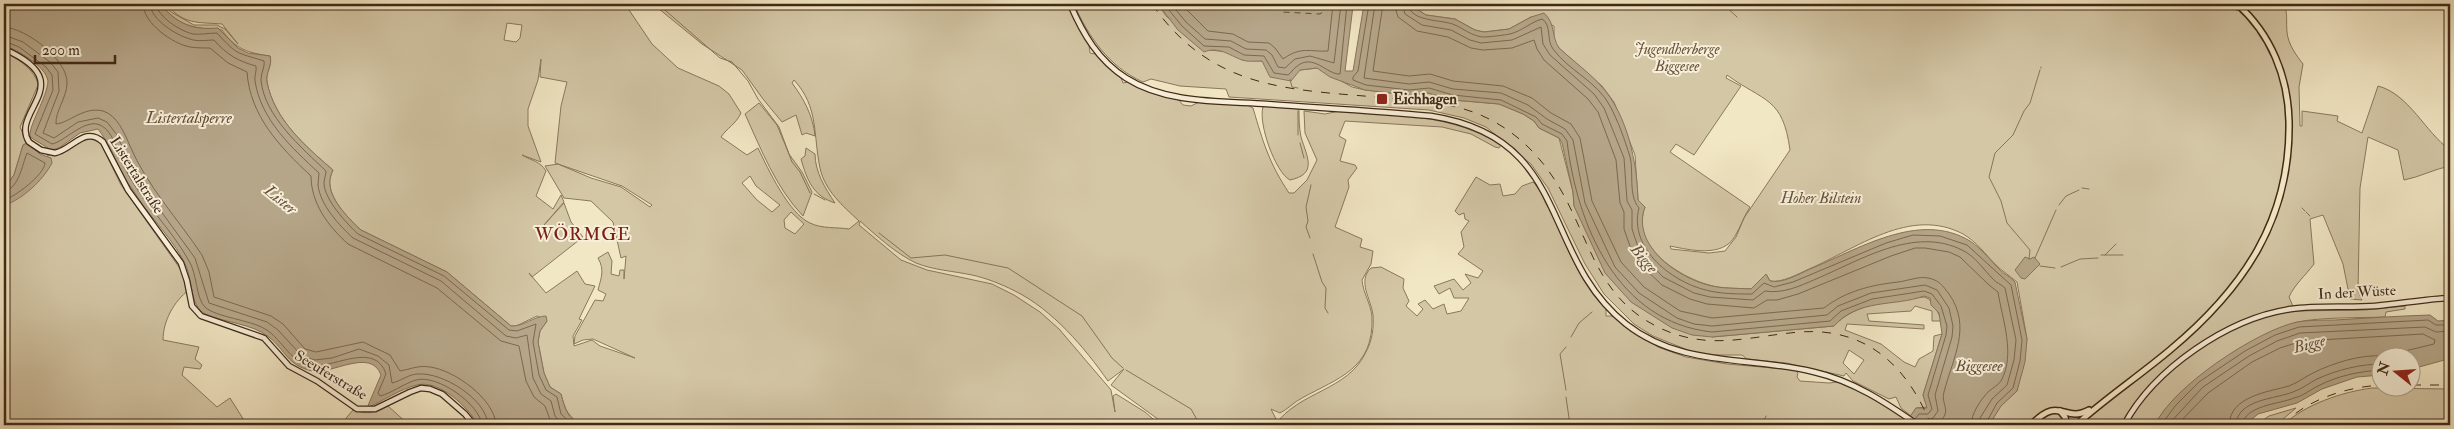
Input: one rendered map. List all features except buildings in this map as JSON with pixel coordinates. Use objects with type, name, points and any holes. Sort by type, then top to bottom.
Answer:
[{"type":"main road","points":[[1070,4],[1086,37],[1100,56],[1120,74],[1143,86],[1166,94],[1192,98],[1431,116],[1466,124],[1488,134],[1513,151],[1536,177],[1590,283],[1605,304],[1634,330],[1658,344],[1689,355],[1733,362],[1788,367],[1825,374],[1858,387],[1899,411],[1918,425]]},
{"type":"main road","points":[[2076,425],[2169,351],[2221,303],[2248,268],[2274,216],[2284,181],[2288,152],[2287,92],[2277,58],[2268,41],[2259,27],[2237,4]]},
{"type":"main road","name":"Listertalstraße","points":[[4,49],[30,67],[41,80],[40,93],[25,128],[29,142],[41,150],[55,153],[63,151],[85,137],[100,139],[128,190],[178,258],[189,290]]},
{"type":"main road","name":"Seeuferstraße","points":[[189,290],[192,306],[200,316],[264,338],[289,366],[317,381],[357,409],[375,409],[410,392],[430,389],[442,394],[465,414],[474,425]]},
{"type":"main road","name":"In der Wüste","points":[[2124,425],[2142,396],[2177,364],[2228,331],[2266,315],[2304,308],[2372,306],[2450,298]]},
{"type":"main road","points":[[2030,425],[2046,412],[2059,411],[2079,414],[2094,409]]},
{"type":"main road","points":[[2085,425],[2094,409]]},
{"type":"main road","points":[[2059,411],[2065,417],[2066,425]]},
{"type":"green space","points":[[160,4],[164,4],[171,12],[194,25],[217,25],[225,29],[238,44],[222,24],[185,19],[166,4],[625,4],[652,44],[678,68],[719,86],[729,94],[741,113],[721,137],[747,155],[758,148],[780,190],[794,210],[810,223],[824,227],[849,229],[859,221],[835,198],[822,176],[814,122],[808,100],[802,90],[794,80],[792,83],[807,108],[815,136],[806,133],[802,135],[796,115],[782,122],[742,70],[702,44],[653,4],[1067,4],[1089,45],[1090,53],[1095,54],[1121,78],[1123,83],[1128,82],[1143,89],[1178,99],[1183,105],[1191,106],[1199,102],[1247,105],[1253,108],[1267,152],[1276,172],[1289,193],[1294,193],[1307,180],[1317,160],[1305,133],[1304,111],[1325,114],[1339,111],[1423,118],[1463,127],[1501,145],[1499,148],[1495,147],[1471,134],[1442,127],[1345,121],[1339,136],[1346,140],[1340,161],[1355,165],[1357,168],[1348,180],[1349,187],[1335,227],[1362,239],[1360,247],[1373,251],[1371,264],[1362,280],[1372,317],[1371,335],[1367,349],[1351,369],[1280,413],[1271,409],[1276,419],[1272,425],[1166,425],[1111,385],[1124,369],[1108,381],[1067,330],[1029,299],[983,278],[916,263],[894,249],[860,221],[859,225],[901,260],[927,270],[992,284],[1014,295],[1040,312],[1059,329],[1111,390],[1115,412],[1113,396],[1116,394],[1145,412],[1160,425],[1119,423],[1119,425],[583,425],[568,412],[561,394],[550,387],[544,373],[538,342],[540,331],[547,321],[537,316],[516,326],[511,326],[447,272],[361,230],[337,204],[331,191],[330,183],[333,170],[292,131],[276,108],[267,82],[271,63],[270,56],[237,46],[222,30],[194,27],[180,22]],"holes":[[[507,23],[522,25],[520,38],[516,42],[504,40]],[[541,59],[540,77],[567,82],[561,106],[555,163],[558,164],[545,166],[564,198],[591,201],[613,222],[621,258],[626,256],[624,279],[624,270],[620,270],[619,276],[611,274],[612,261],[608,252],[598,258],[602,270],[598,290],[606,294],[603,301],[595,300],[575,336],[574,344],[583,340],[593,339],[635,358],[600,346],[592,340],[574,346],[573,336],[582,320],[579,319],[595,286],[585,284],[577,271],[546,293],[532,277],[583,237],[571,222],[564,203],[544,225],[564,202],[561,195],[553,209],[536,196],[546,171],[538,163],[522,155],[541,162],[528,126],[528,109],[538,80]],[[558,164],[622,186],[652,205],[650,207],[621,187],[591,178]],[[750,176],[756,186],[780,205],[772,212],[757,200],[742,183]],[[791,212],[804,224],[795,234],[785,228],[784,220]]]},
{"type":"green space","points":[[1074,4],[1158,4],[1166,16],[1209,50],[1229,52],[1243,60],[1262,61],[1300,70],[1318,68],[1352,87],[1365,90],[1408,95],[1428,93],[1453,100],[1499,104],[1523,114],[1534,121],[1539,128],[1559,138],[1573,192],[1574,206],[1712,337],[1834,326],[1843,318],[1864,307],[1924,297],[1929,299],[1938,312],[1941,321],[1932,321],[1932,311],[1915,306],[1911,311],[1867,314],[1869,321],[1924,325],[1924,329],[1847,324],[1845,330],[1881,344],[1904,362],[1915,367],[1919,359],[1933,351],[1934,336],[1942,334],[1923,395],[1928,407],[1916,408],[1911,416],[1901,408],[1896,397],[1889,399],[1853,381],[1846,373],[1844,376],[1786,363],[1747,359],[1742,355],[1710,355],[1690,351],[1653,336],[1634,324],[1604,294],[1585,264],[1548,188],[1531,164],[1486,127],[1464,118],[1429,110],[1229,97],[1226,89],[1180,86],[1151,79],[1143,82],[1131,76],[1110,59],[1093,39]],"holes":[[[1849,350],[1864,360],[1854,374],[1843,363]]]},
{"type":"green space","points":[[1409,4],[2229,4],[2237,11],[2242,4],[2284,4],[2289,41],[2303,64],[2299,87],[2300,126],[2302,126],[2302,111],[2338,116],[2337,121],[2362,133],[2378,86],[2389,90],[2408,105],[2433,134],[2450,150],[2450,166],[2404,180],[2398,150],[2368,137],[2360,188],[2358,291],[2362,300],[2350,299],[2343,264],[2323,215],[2310,219],[2314,264],[2291,292],[2289,297],[2295,311],[2365,310],[2405,306],[2405,309],[2386,312],[2385,317],[2318,319],[2298,322],[2281,328],[2240,349],[2197,379],[2164,410],[2155,425],[1989,425],[2001,405],[2017,391],[2027,339],[2017,282],[1998,267],[1968,237],[1943,227],[1923,225],[1903,227],[1864,242],[1795,276],[1770,281],[1766,274],[1751,289],[1719,287],[1696,281],[1659,257],[1650,246],[1644,234],[1642,221],[1645,207],[1638,200],[1635,155],[1614,102],[1602,86],[1559,48],[1554,41],[1554,26],[1531,17],[1509,29],[1484,32],[1475,30],[1455,19],[1426,15]],"holes":[[[1727,75],[1777,110],[1787,133],[1790,150],[1744,218],[1750,207],[1670,152],[1676,144],[1694,155],[1741,86],[1726,78]],[[1744,218],[1736,237],[1725,251],[1709,253],[1671,249],[1670,246],[1706,251],[1723,247],[1730,243]]]},
{"type":"green space","points":[[4,53],[25,65],[34,75],[38,85],[20,127],[27,143],[23,145],[14,175],[4,189]]},
{"type":"green space","points":[[759,103],[777,125],[789,154],[802,172],[812,192],[803,216],[777,181],[745,114]]},
{"type":"green space","points":[[1263,107],[1299,109],[1300,133],[1308,164],[1304,174],[1299,177],[1290,180],[1284,175],[1274,158],[1263,124]]},
{"type":"green space","points":[[90,138],[100,142],[121,185],[181,270],[189,290],[170,312],[163,340],[199,347],[195,359],[202,365],[200,369],[184,367],[182,375],[217,407],[230,398],[247,425],[4,425],[4,204],[51,158],[45,157],[81,139]]},
{"type":"green space","points":[[806,148],[815,154],[815,161],[824,186],[835,203],[821,196],[812,186],[801,159],[805,156]]},
{"type":"green space","points":[[1476,177],[1490,185],[1500,184],[1503,196],[1515,194],[1522,186],[1533,182],[1541,194],[1579,272],[1596,298],[1606,309],[1606,316],[1614,316],[1626,327],[1658,347],[1686,357],[1727,364],[1795,370],[1800,381],[1837,382],[1851,386],[1884,403],[1907,421],[1904,425],[1275,425],[1297,405],[1348,375],[1358,365],[1366,352],[1371,339],[1373,325],[1372,309],[1365,284],[1367,273],[1371,268],[1381,267],[1404,279],[1403,288],[1409,301],[1406,306],[1417,316],[1423,309],[1418,304],[1425,300],[1433,309],[1444,304],[1447,314],[1461,311],[1469,298],[1454,298],[1450,288],[1439,294],[1434,286],[1454,279],[1463,290],[1471,283],[1465,274],[1478,278],[1483,271],[1458,254],[1464,247],[1461,232],[1469,221],[1465,219],[1464,213],[1459,215],[1455,211]]},
{"type":"green space","points":[[2372,388],[2372,396],[2422,396],[2422,389],[2450,389],[2450,425],[2283,425],[2313,405],[2349,393]]},
{"type":"green space","points":[[388,406],[408,424],[346,425],[346,418],[354,409],[371,412]]},
{"type":"green space","points":[[2296,408],[2276,425],[2256,425],[2269,416]]},
{"type":"water","name":"Listertalsperre","points":[[4,4],[160,4],[179,21],[193,27],[218,28],[238,48],[248,53],[270,56],[271,63],[267,82],[276,108],[292,131],[333,170],[330,181],[331,191],[337,204],[347,216],[361,230],[447,272],[511,326],[520,325],[546,316],[547,321],[540,331],[538,342],[544,373],[550,387],[561,394],[566,410],[571,418],[586,425],[478,425],[461,403],[435,386],[426,384],[404,389],[367,408],[381,375],[376,367],[369,363],[360,362],[312,371],[297,365],[275,342],[262,332],[205,314],[200,310],[194,299],[188,271],[182,257],[126,180],[108,143],[98,129],[80,133],[59,148],[51,150],[30,137],[30,132],[48,81],[42,69],[36,64],[4,45]]},
{"type":"water","name":"Biggesee","points":[[1158,4],[1348,4],[1353,6],[1345,71],[1353,71],[1364,4],[1409,4],[1426,15],[1455,19],[1475,30],[1484,32],[1509,29],[1531,17],[1544,13],[1550,21],[1559,48],[1602,87],[1611,99],[1625,126],[1636,171],[1638,200],[1645,207],[1642,221],[1645,234],[1651,246],[1671,267],[1683,275],[1708,285],[1724,288],[1751,289],[1766,274],[1770,281],[1785,280],[1888,236],[1909,231],[1930,230],[1950,233],[1974,244],[2015,282],[2027,339],[2025,362],[2017,391],[2001,406],[1989,425],[1904,425],[1916,408],[1927,408],[1923,395],[1942,334],[1939,313],[1931,305],[1930,298],[1924,296],[1854,311],[1834,326],[1712,337],[1692,335],[1672,328],[1631,302],[1605,273],[1574,206],[1573,192],[1562,143],[1559,138],[1539,128],[1534,121],[1523,114],[1499,104],[1453,100],[1428,93],[1408,95],[1365,90],[1330,77],[1317,68],[1300,70],[1291,81],[1270,77],[1262,61],[1244,61],[1214,50],[1204,52],[1178,30]]},
{"type":"water","points":[[27,143],[40,154],[51,158],[52,163],[32,188],[19,198],[5,205],[4,189],[14,175],[23,145]]},
{"type":"water","points":[[2025,257],[2030,259],[2034,257],[2040,264],[2025,279],[2021,278],[2015,270]]},
{"type":"water","name":"Bigge","points":[[2430,315],[2438,321],[2450,320],[2450,358],[2422,366],[2422,346],[2372,346],[2372,376],[2357,377],[2322,389],[2297,403],[2258,414],[2245,425],[2155,425],[2164,410],[2197,378],[2239,349],[2280,327],[2306,321]]},
{"type":"waterway","points":[[658,4],[720,58],[732,62],[748,81],[758,99],[779,127],[792,162],[800,172],[810,193]]},
{"type":"waterway","points":[[1723,4],[1737,17]]},
{"type":"waterway","points":[[2029,259],[2030,250],[2007,223],[2001,201],[1989,177],[1995,153],[2013,135],[2024,111],[2030,103],[2040,70]]},
{"type":"waterway","points":[[1290,79],[1292,87],[1298,88]]},
{"type":"waterway","points":[[1298,111],[1298,135]]},
{"type":"waterway","points":[[1300,143],[1304,158]]},
{"type":"waterway","points":[[1310,238],[1306,227],[1308,221],[1306,207],[1311,185]]},
{"type":"waterway","points":[[2082,188],[2089,189]]},
{"type":"waterway","points":[[2059,205],[2066,196],[2079,190]]},
{"type":"waterway","points":[[814,194],[825,200]]},
{"type":"waterway","points":[[2302,208],[2305,211]]},
{"type":"waterway","points":[[2035,258],[2056,210]]},
{"type":"waterway","points":[[2306,212],[2310,216]]},
{"type":"waterway","points":[[879,233],[911,258],[945,255],[1008,268],[1082,316],[1112,358],[1123,368]]},
{"type":"waterway","points":[[2105,255],[2116,244]]},
{"type":"waterway","points":[[1313,254],[1322,282],[1326,288],[1325,308],[1328,313]]},
{"type":"waterway","points":[[2101,255],[2123,255]]},
{"type":"waterway","points":[[2061,267],[2080,259],[2098,258]]},
{"type":"waterway","points":[[2040,266],[2055,268]]},
{"type":"waterway","points":[[1571,337],[1579,323],[1592,312]]},
{"type":"waterway","points":[[1566,347],[1560,354],[1566,390]]},
{"type":"waterway","points":[[1126,370],[1191,409],[1200,425]]},
{"type":"waterway","points":[[1566,397],[1570,425]]},
{"type":"waterway","points":[[1762,425],[1766,416]]},
{"type":"ferry route","points":[[1277,4],[1282,12],[1320,14],[1334,4]]},
{"type":"railway","points":[[1152,4],[1177,34],[1203,56],[1231,71],[1261,82],[1293,89],[1326,93],[1444,104],[1476,113],[1499,124],[1530,149],[1547,169],[1562,192],[1600,270],[1624,303],[1641,317],[1662,329],[1680,336],[1714,341],[1800,332],[1824,332],[1846,336],[1865,344],[1882,355],[1897,369],[1922,404],[1931,425]]},
{"type":"railway","points":[[2422,385],[2450,385]]},
{"type":"railway","points":[[2282,425],[2292,416],[2316,401],[2355,388],[2372,386]]},
{"type":"place","name":"Eichhagen","points":[[1382,99]]},
{"type":"district","name":"WÖRMGE","points":[[583,234]]},
{"type":"park label","name":"Jugendherberge Biggesee","points":[[1677,58]]},
{"type":"park label","name":"Hoher Bilstein","points":[[1821,198]]},
{"type":"water label","name":"Lister","points":[[281,199]]}]
